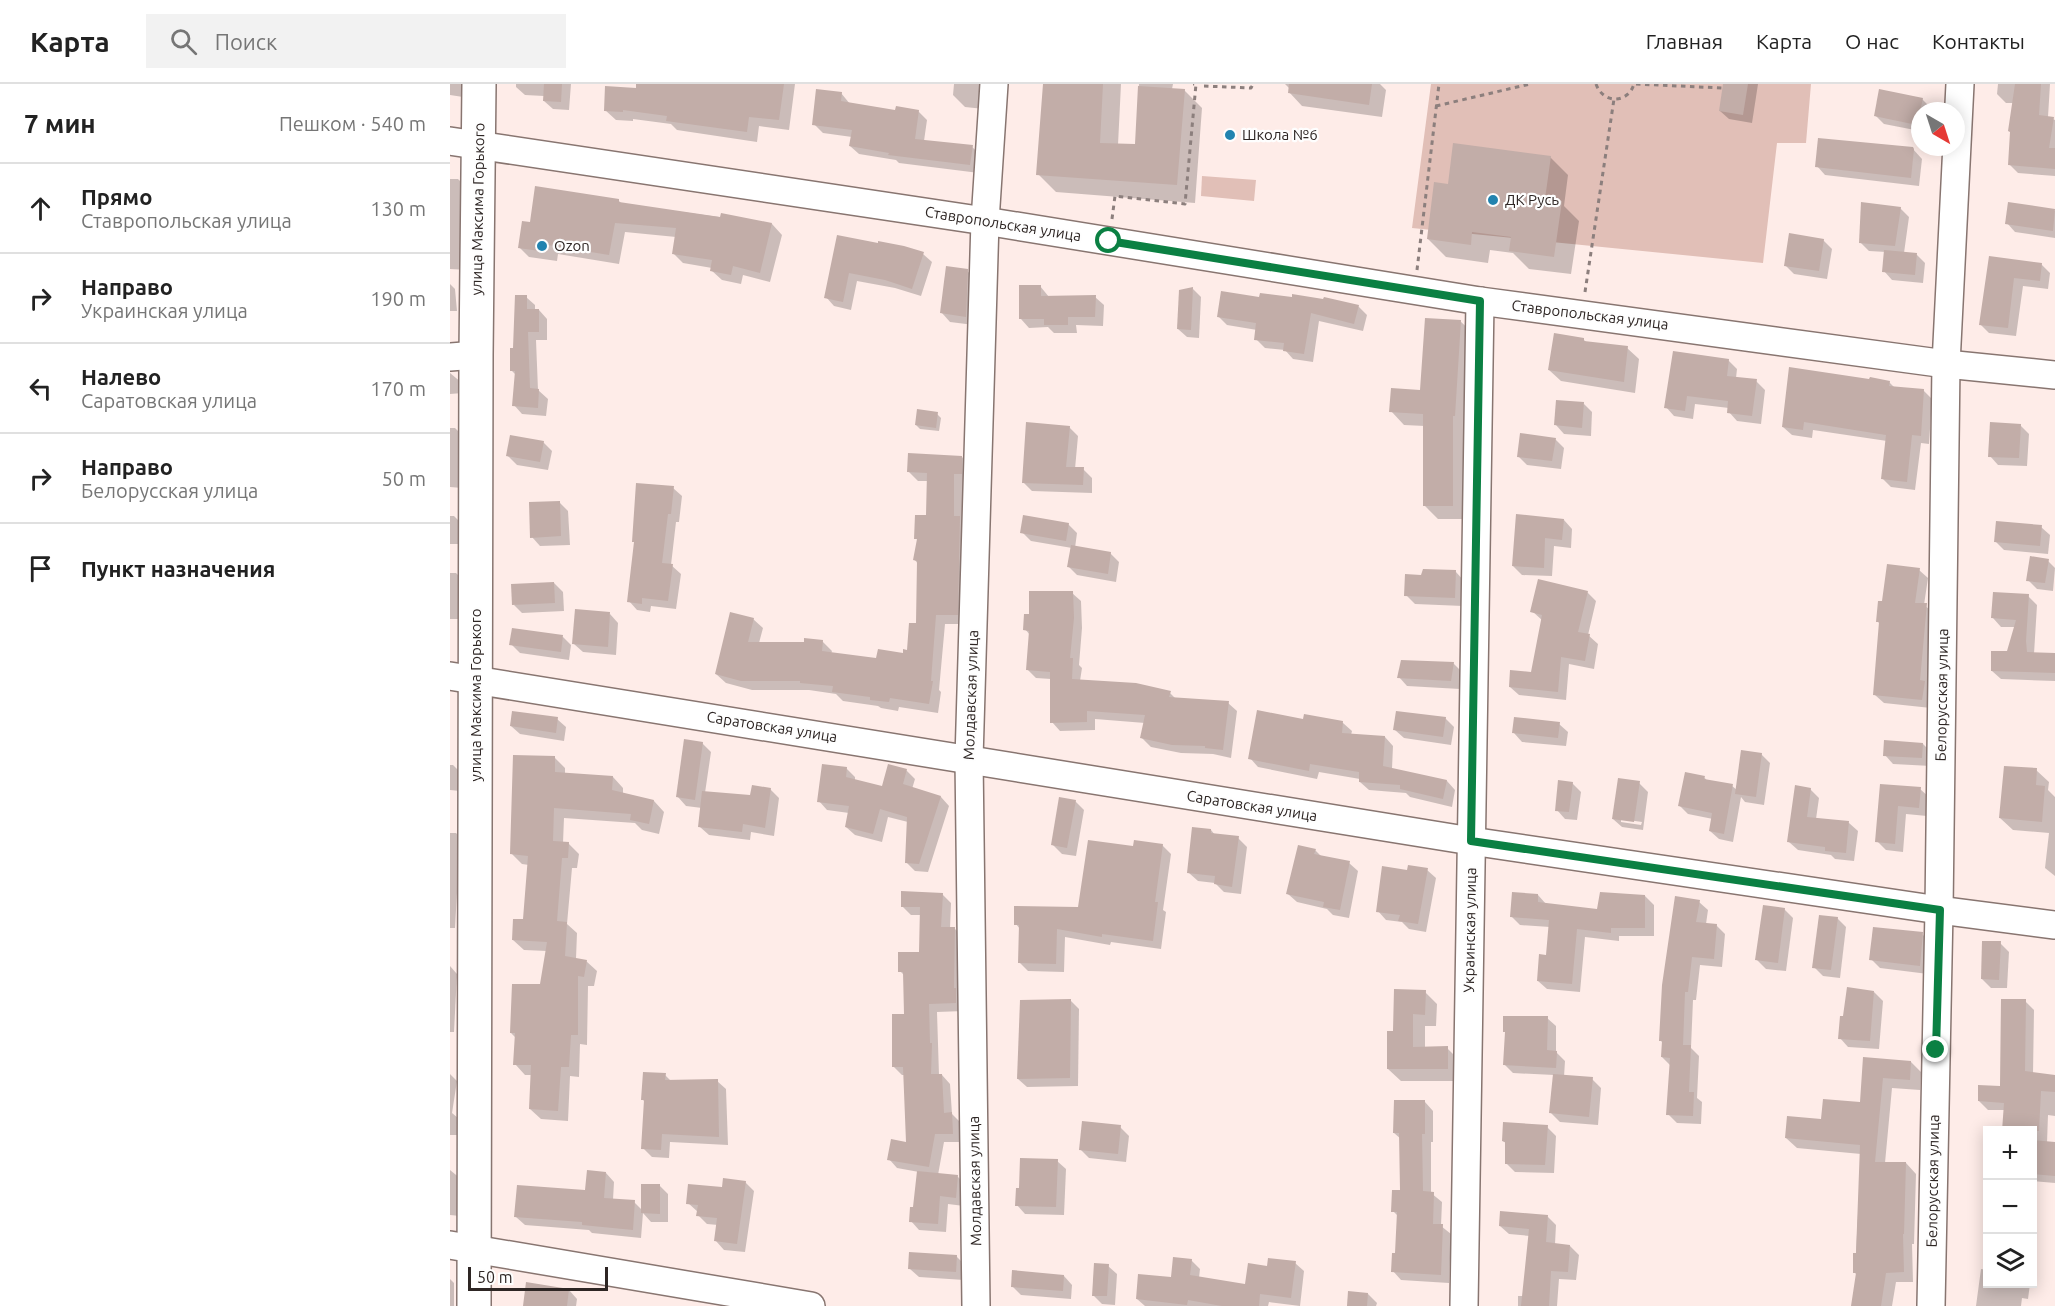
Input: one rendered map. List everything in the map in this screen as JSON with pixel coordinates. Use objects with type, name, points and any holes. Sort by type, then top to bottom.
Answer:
[{"type":"main road","name":"улица Максима Горького","points":[[474,1306],[462,1247],[464,143],[480,84]]},
{"type":"street","name":"Молдавская улица","points":[[976,1306],[969,759],[985,221],[994,84]]},
{"type":"street","name":"Белорусская улица","points":[[1930,1306],[1940,910],[1946,364],[1960,84]]},
{"type":"street","name":"Ставропольская улица","points":[[464,143],[985,221],[1480,301],[1946,364],[2055,375]]},
{"type":"street","name":"Украинская улица","points":[[1464,1306],[1480,301]]},
{"type":"street","name":"Саратовская улица","points":[[463,677],[1471,841],[2055,925]]},
{"type":"street","points":[[462,1247],[811,1306]]},
{"type":"path","points":[[1109,241],[1115,196],[1185,204],[1195,84],[1251,88],[1253,84]]},
{"type":"path","points":[[1415,291],[1439,84]]},
{"type":"path","points":[[1436,106],[1530,84]]},
{"type":"path","points":[[1590,84],[1596,84],[1601,93],[1614,99],[1624,97],[1635,84],[1722,88]]},
{"type":"path","points":[[1582,314],[1614,99]]},
{"type":"shaded area","points":[[1431,84],[1811,84],[1806,143],[1777,143],[1763,263],[1412,228]]},
{"type":"shaded area","points":[[1202,176],[1256,180],[1254,201],[1201,196]]},
{"type":"building","points":[[544,84],[562,84],[561,102],[543,101]]},
{"type":"building","points":[[636,84],[784,84],[779,120],[749,117],[747,132],[666,121],[667,116],[623,110],[623,112],[604,111],[605,86],[636,88]]},
{"type":"building","points":[[1043,84],[1103,84],[1100,143],[1135,144],[1138,86],[1185,89],[1177,185],[1036,175]]},
{"type":"building","points":[[1289,84],[1372,84],[1369,105],[1288,93]]},
{"type":"building","points":[[1723,84],[1748,84],[1743,115],[1719,111]]},
{"type":"building","points":[[2015,84],[2041,84],[2039,115],[2054,117],[2049,148],[2055,148],[2055,169],[2008,165],[2010,132],[2008,131]]},
{"type":"building","points":[[816,89],[842,92],[841,101],[895,110],[896,106],[919,110],[915,139],[973,145],[970,165],[888,155],[889,153],[849,146],[852,130],[812,125]]},
{"type":"building","points":[[1879,89],[1923,98],[1922,102],[1911,102],[1911,124],[1874,116]]},
{"type":"building","points":[[1818,138],[1911,147],[1911,156],[1913,156],[1911,178],[1815,167]]},
{"type":"building","name":"ДК Русь","points":[[1453,143],[1551,156],[1545,199],[1562,201],[1554,257],[1509,251],[1511,237],[1472,232],[1471,245],[1427,239],[1434,182],[1448,184]]},
{"type":"building","points":[[535,186],[619,199],[619,202],[720,217],[721,213],[772,223],[760,273],[733,266],[731,275],[710,271],[712,260],[672,254],[676,228],[615,223],[609,255],[548,245],[547,252],[518,248],[522,221],[530,222]]},
{"type":"building","points":[[1861,202],[1901,207],[1895,246],[1859,243]]},
{"type":"building","points":[[2008,202],[2055,209],[2053,231],[2005,224]]},
{"type":"building","points":[[1789,233],[1824,239],[1819,271],[1784,266]]},
{"type":"building","points":[[837,235],[904,246],[924,252],[912,289],[885,280],[849,273],[843,302],[824,298]]},
{"type":"building","points":[[1884,250],[1917,253],[1915,275],[1882,272]]},
{"type":"building","points":[[1989,256],[2042,263],[2040,281],[2014,278],[2008,328],[1979,325]]},
{"type":"building","points":[[946,266],[968,269],[966,317],[940,313]]},
{"type":"building","points":[[1019,285],[1041,285],[1041,296],[1096,295],[1095,317],[1068,317],[1068,325],[1044,325],[1044,319],[1019,319]]},
{"type":"building","points":[[1193,287],[1191,330],[1177,329],[1179,290]]},
{"type":"building","points":[[1221,291],[1259,297],[1260,293],[1292,297],[1292,294],[1323,299],[1324,297],[1359,305],[1354,324],[1311,313],[1304,354],[1283,351],[1284,343],[1254,340],[1256,323],[1217,317]]},
{"type":"building","points":[[515,295],[527,295],[527,309],[539,309],[539,332],[528,332],[530,388],[539,389],[538,408],[512,406],[515,371],[510,371],[510,348],[513,348]]},
{"type":"building","points":[[1425,318],[1461,320],[1455,416],[1453,416],[1453,506],[1423,506],[1423,414],[1389,412],[1391,388],[1420,390]]},
{"type":"building","points":[[1554,333],[1584,338],[1584,341],[1628,346],[1624,382],[1548,370]]},
{"type":"building","points":[[1673,351],[1729,359],[1727,376],[1757,379],[1752,416],[1727,413],[1728,401],[1687,396],[1685,411],[1664,408]]},
{"type":"building","points":[[1789,367],[1869,379],[1870,377],[1890,381],[1889,386],[1924,389],[1921,436],[1912,435],[1907,482],[1881,479],[1886,435],[1804,422],[1803,430],[1782,427]]},
{"type":"building","points":[[1556,400],[1584,402],[1582,428],[1554,425]]},
{"type":"building","points":[[917,409],[938,412],[936,428],[915,425]]},
{"type":"building","points":[[1026,422],[1070,426],[1066,467],[1084,467],[1083,485],[1022,483]]},
{"type":"building","points":[[1990,422],[2021,424],[2019,458],[1988,457]]},
{"type":"building","points":[[1520,433],[1556,438],[1552,461],[1517,457]]},
{"type":"building","points":[[510,435],[544,441],[540,462],[506,456]]},
{"type":"building","points":[[908,453],[962,456],[962,474],[954,474],[954,516],[960,516],[958,615],[936,615],[931,681],[933,681],[929,704],[890,698],[889,702],[870,700],[870,697],[832,692],[833,686],[800,683],[800,681],[741,681],[715,674],[730,612],[754,618],[748,642],[804,642],[804,638],[823,640],[822,651],[876,658],[878,649],[903,653],[903,649],[907,650],[909,623],[916,623],[917,561],[913,560],[917,539],[914,539],[915,515],[926,515],[927,473],[907,472]]},
{"type":"building","points":[[636,483],[674,486],[662,563],[673,564],[668,601],[642,598],[642,604],[627,602],[634,542],[632,542]]},
{"type":"building","points":[[560,501],[561,536],[530,538],[529,502]]},
{"type":"building","points":[[1516,514],[1564,519],[1562,540],[1545,538],[1544,568],[1512,566]]},
{"type":"building","points":[[1023,515],[1069,523],[1066,541],[1020,533]]},
{"type":"building","points":[[1996,521],[2042,525],[2040,546],[1994,542]]},
{"type":"building","points":[[1071,545],[1111,552],[1108,574],[1067,567]]},
{"type":"building","points":[[2030,556],[2049,559],[2045,583],[2026,581]]},
{"type":"building","points":[[1887,564],[1920,568],[1915,603],[1927,603],[1920,680],[1925,681],[1922,700],[1873,695],[1879,622],[1876,622],[1878,601],[1882,601]]},
{"type":"building","points":[[1423,569],[1456,570],[1455,598],[1404,596],[1405,574],[1421,575]]},
{"type":"building","points":[[1538,579],[1588,591],[1578,632],[1590,634],[1585,661],[1561,657],[1558,692],[1509,687],[1510,670],[1531,672],[1542,615],[1530,612]]},
{"type":"building","points":[[554,582],[555,603],[512,605],[511,584]]},
{"type":"building","points":[[1029,591],[1073,591],[1074,618],[1070,658],[1073,658],[1072,679],[1136,683],[1171,691],[1169,697],[1229,701],[1223,750],[1205,748],[1205,746],[1172,745],[1140,738],[1145,715],[1087,711],[1087,722],[1050,723],[1050,672],[1026,670],[1029,631],[1023,630],[1024,614],[1029,614]]},
{"type":"building","points":[[1993,592],[2029,594],[2027,652],[2055,653],[2055,673],[1991,671],[1991,651],[2007,651],[2016,620],[1991,618]]},
{"type":"building","points":[[575,609],[610,612],[608,647],[572,644]]},
{"type":"building","points":[[512,628],[563,635],[561,652],[509,645]]},
{"type":"building","points":[[1401,660],[1454,662],[1451,681],[1397,678]]},
{"type":"building","points":[[1257,710],[1303,719],[1304,714],[1343,721],[1342,733],[1385,736],[1383,766],[1447,780],[1443,799],[1400,789],[1400,785],[1359,782],[1359,772],[1310,764],[1309,771],[1248,759]]},
{"type":"building","points":[[512,711],[558,717],[556,733],[510,726]]},
{"type":"building","points":[[1396,711],[1446,717],[1443,737],[1393,730]]},
{"type":"building","points":[[1514,717],[1560,722],[1558,738],[1512,733]]},
{"type":"building","points":[[684,739],[703,742],[695,800],[676,797]]},
{"type":"building","points":[[1884,740],[1923,743],[1922,758],[1883,756]]},
{"type":"building","points":[[1741,750],[1762,753],[1756,797],[1735,794]]},
{"type":"building","points":[[513,755],[555,756],[555,772],[613,776],[612,790],[654,800],[649,824],[630,820],[631,814],[554,808],[553,841],[569,842],[568,858],[562,858],[557,921],[567,922],[565,956],[587,960],[584,977],[578,976],[578,1035],[571,1035],[569,1067],[561,1067],[558,1111],[529,1109],[531,1065],[513,1065],[515,1033],[510,1033],[512,984],[540,984],[547,942],[512,940],[513,919],[523,919],[528,856],[510,854]]},
{"type":"building","points":[[822,764],[847,767],[846,777],[882,786],[888,764],[907,769],[903,784],[941,796],[919,864],[905,863],[907,817],[880,809],[873,834],[845,827],[849,806],[817,802]]},
{"type":"building","points":[[2004,766],[2037,768],[2036,785],[2045,786],[2042,822],[1999,818]]},
{"type":"building","points":[[1685,772],[1705,776],[1704,779],[1733,784],[1724,834],[1709,831],[1712,813],[1678,806]]},
{"type":"building","points":[[1618,778],[1640,781],[1634,822],[1612,819]]},
{"type":"building","points":[[1558,780],[1573,782],[1569,812],[1555,811]]},
{"type":"building","points":[[1880,784],[1921,787],[1919,808],[1898,806],[1895,844],[1875,842]]},
{"type":"building","points":[[752,785],[771,788],[765,828],[743,824],[742,832],[698,827],[702,791],[750,795]]},
{"type":"building","points":[[1795,785],[1811,788],[1807,817],[1849,821],[1846,853],[1825,851],[1825,847],[1787,842]]},
{"type":"building","points":[[1059,797],[1076,800],[1067,848],[1051,845]]},
{"type":"building","points":[[1192,827],[1211,829],[1211,833],[1239,836],[1232,887],[1214,884],[1215,876],[1187,873]]},
{"type":"building","points":[[1088,840],[1133,846],[1134,840],[1163,844],[1155,902],[1158,902],[1153,941],[1102,934],[1102,937],[1057,929],[1056,964],[1018,963],[1019,925],[1014,925],[1014,906],[1078,907]]},
{"type":"building","points":[[1298,845],[1316,849],[1314,854],[1350,861],[1340,910],[1323,907],[1324,902],[1286,894]]},
{"type":"building","points":[[1408,865],[1428,868],[1418,924],[1398,921],[1400,915],[1376,912],[1382,866],[1407,870]]},
{"type":"building","points":[[901,891],[943,893],[941,927],[955,927],[954,988],[956,988],[956,1003],[929,1004],[930,1043],[932,1043],[931,1074],[942,1074],[944,1113],[952,1112],[953,1134],[935,1134],[929,1167],[887,1160],[891,1139],[906,1142],[903,1067],[892,1067],[892,1014],[904,1014],[903,972],[898,972],[898,952],[919,952],[920,907],[901,907]]},
{"type":"building","points":[[1512,892],[1538,894],[1538,902],[1597,909],[1600,892],[1645,895],[1645,928],[1611,928],[1611,933],[1577,929],[1572,984],[1537,981],[1539,954],[1546,955],[1549,920],[1510,917]]},
{"type":"building","points":[[1675,896],[1700,900],[1696,922],[1717,924],[1714,959],[1692,957],[1688,992],[1685,992],[1683,1045],[1691,1045],[1689,1092],[1694,1092],[1693,1116],[1666,1115],[1670,1058],[1661,1057],[1662,1041],[1659,1041],[1662,985]]},
{"type":"building","points":[[1763,905],[1785,908],[1778,963],[1755,960]]},
{"type":"building","points":[[1819,915],[1838,917],[1831,970],[1812,968]]},
{"type":"building","points":[[1873,927],[1923,932],[1920,966],[1869,960]]},
{"type":"building","points":[[1982,941],[2001,941],[1999,980],[1981,979]]},
{"type":"building","points":[[1847,987],[1874,991],[1870,1041],[1838,1039],[1840,1016],[1843,1016]]},
{"type":"building","points":[[1394,989],[1426,990],[1425,1015],[1413,1014],[1413,1047],[1448,1046],[1448,1069],[1387,1069],[1387,1031],[1393,1031]]},
{"type":"building","points":[[1071,999],[1070,1078],[1017,1079],[1020,1000]]},
{"type":"building","points":[[2001,999],[2026,999],[2025,1071],[2055,1075],[2055,1092],[2041,1091],[2039,1131],[2037,1131],[2037,1126],[2002,1126],[2004,1103],[1978,1101],[1978,1085],[2000,1086]]},
{"type":"building","points":[[1503,1016],[1548,1016],[1547,1050],[1557,1051],[1556,1068],[1503,1065],[1505,1032],[1503,1032]]},
{"type":"building","points":[[1863,1057],[1911,1061],[1910,1080],[1883,1078],[1875,1162],[1906,1162],[1904,1272],[1886,1273],[1881,1306],[1851,1306],[1856,1273],[1853,1273],[1853,1253],[1856,1253],[1860,1145],[1785,1138],[1787,1116],[1821,1119],[1823,1099],[1860,1102]]},
{"type":"building","points":[[643,1072],[666,1073],[665,1080],[718,1079],[719,1137],[662,1134],[661,1150],[641,1149]]},
{"type":"building","points":[[1553,1074],[1593,1077],[1589,1117],[1549,1113]]},
{"type":"building","points":[[1394,1100],[1425,1100],[1425,1134],[1422,1134],[1423,1191],[1434,1192],[1433,1224],[1443,1224],[1441,1275],[1391,1272],[1392,1253],[1395,1253],[1397,1212],[1391,1212],[1392,1190],[1400,1190],[1399,1133],[1393,1133]]},
{"type":"building","points":[[1082,1121],[1121,1125],[1118,1154],[1079,1150]]},
{"type":"building","points":[[1503,1122],[1548,1125],[1545,1165],[1505,1164],[1505,1142],[1502,1141]]},
{"type":"building","points":[[2037,1140],[2055,1142],[2055,1176],[2037,1174]]},
{"type":"building","points":[[1020,1158],[1058,1159],[1056,1207],[1015,1206],[1016,1188],[1019,1188]]},
{"type":"building","points":[[587,1170],[606,1172],[604,1198],[635,1200],[633,1230],[582,1225],[582,1222],[514,1217],[517,1185],[585,1190]]},
{"type":"building","points":[[917,1171],[958,1175],[956,1198],[940,1196],[938,1224],[909,1222]]},
{"type":"building","points":[[723,1178],[746,1181],[737,1244],[714,1241],[717,1218],[696,1216],[698,1205],[686,1204],[688,1184],[722,1187]]},
{"type":"building","points":[[641,1184],[660,1184],[660,1214],[641,1213]]},
{"type":"building","points":[[1500,1211],[1548,1215],[1546,1242],[1570,1245],[1568,1272],[1551,1271],[1549,1306],[1521,1306],[1529,1229],[1499,1226]]},
{"type":"building","points":[[909,1252],[957,1255],[956,1272],[908,1269]]},
{"type":"building","points":[[1173,1257],[1192,1259],[1190,1275],[1245,1284],[1248,1263],[1267,1266],[1268,1258],[1296,1261],[1291,1298],[1260,1294],[1259,1306],[1222,1306],[1188,1300],[1187,1305],[1136,1299],[1138,1274],[1171,1277]]},
{"type":"building","points":[[1094,1263],[1109,1264],[1107,1296],[1092,1296]]},
{"type":"building","points":[[1012,1270],[1064,1275],[1063,1291],[1011,1287]]},
{"type":"building","points":[[526,1282],[569,1289],[567,1306],[523,1306]]},
{"type":"building","points":[[1348,1291],[1368,1293],[1367,1306],[1347,1306]]},
{"type":"place","name":"Школа №6","points":[[1230,135]]},
{"type":"place","name":"ДК Русь","points":[[1493,200]]},
{"type":"place","name":"Ozon","points":[[542,246]]},
{"type":"route","points":[[1109,241],[1480,301],[1471,841],[1940,910],[1936,1050]]}]
